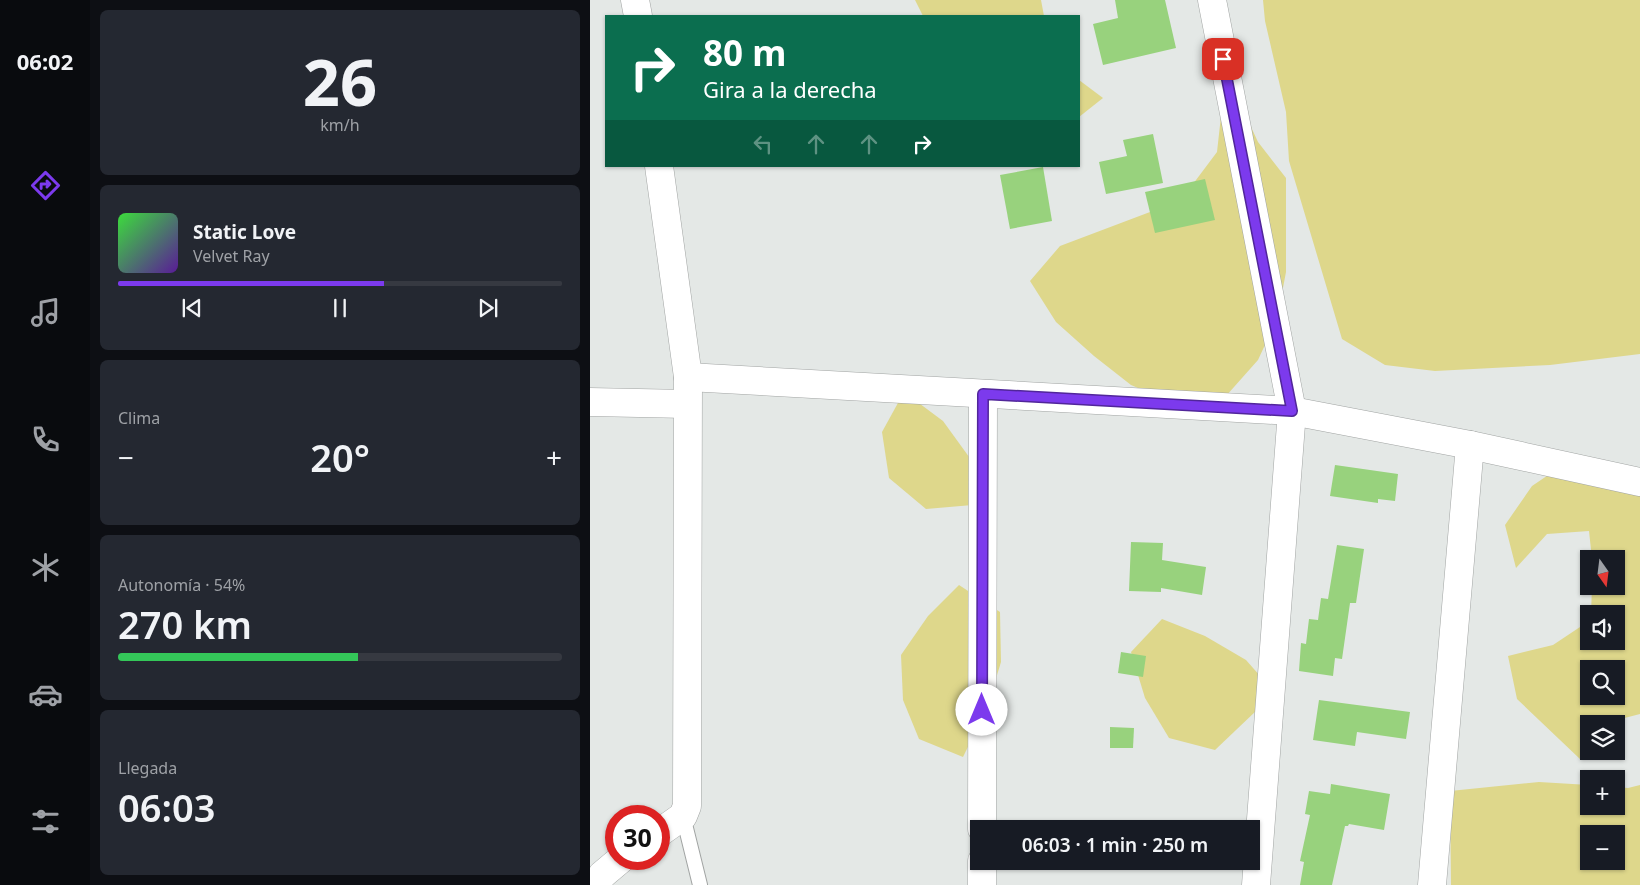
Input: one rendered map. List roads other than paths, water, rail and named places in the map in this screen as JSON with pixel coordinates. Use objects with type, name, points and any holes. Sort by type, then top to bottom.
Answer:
[{"type":"street","points":[[635,0],[638,15]]},
{"type":"street","points":[[1212,0],[1292,411],[1256,885]]},
{"type":"street","points":[[658,167],[688,377],[687,806],[683,816],[670,826]]},
{"type":"street","points":[[688,377],[1292,411],[1470,445],[1640,482]]},
{"type":"street","points":[[982,820],[983,394]]},
{"type":"street","points":[[590,402],[687,404]]},
{"type":"street","points":[[1432,885],[1470,445]]},
{"type":"street","points":[[596,885],[602,875],[608,870]]},
{"type":"street","points":[[982,870],[982,885]]},
{"type":"lane","points":[[683,816],[700,885]]}]
